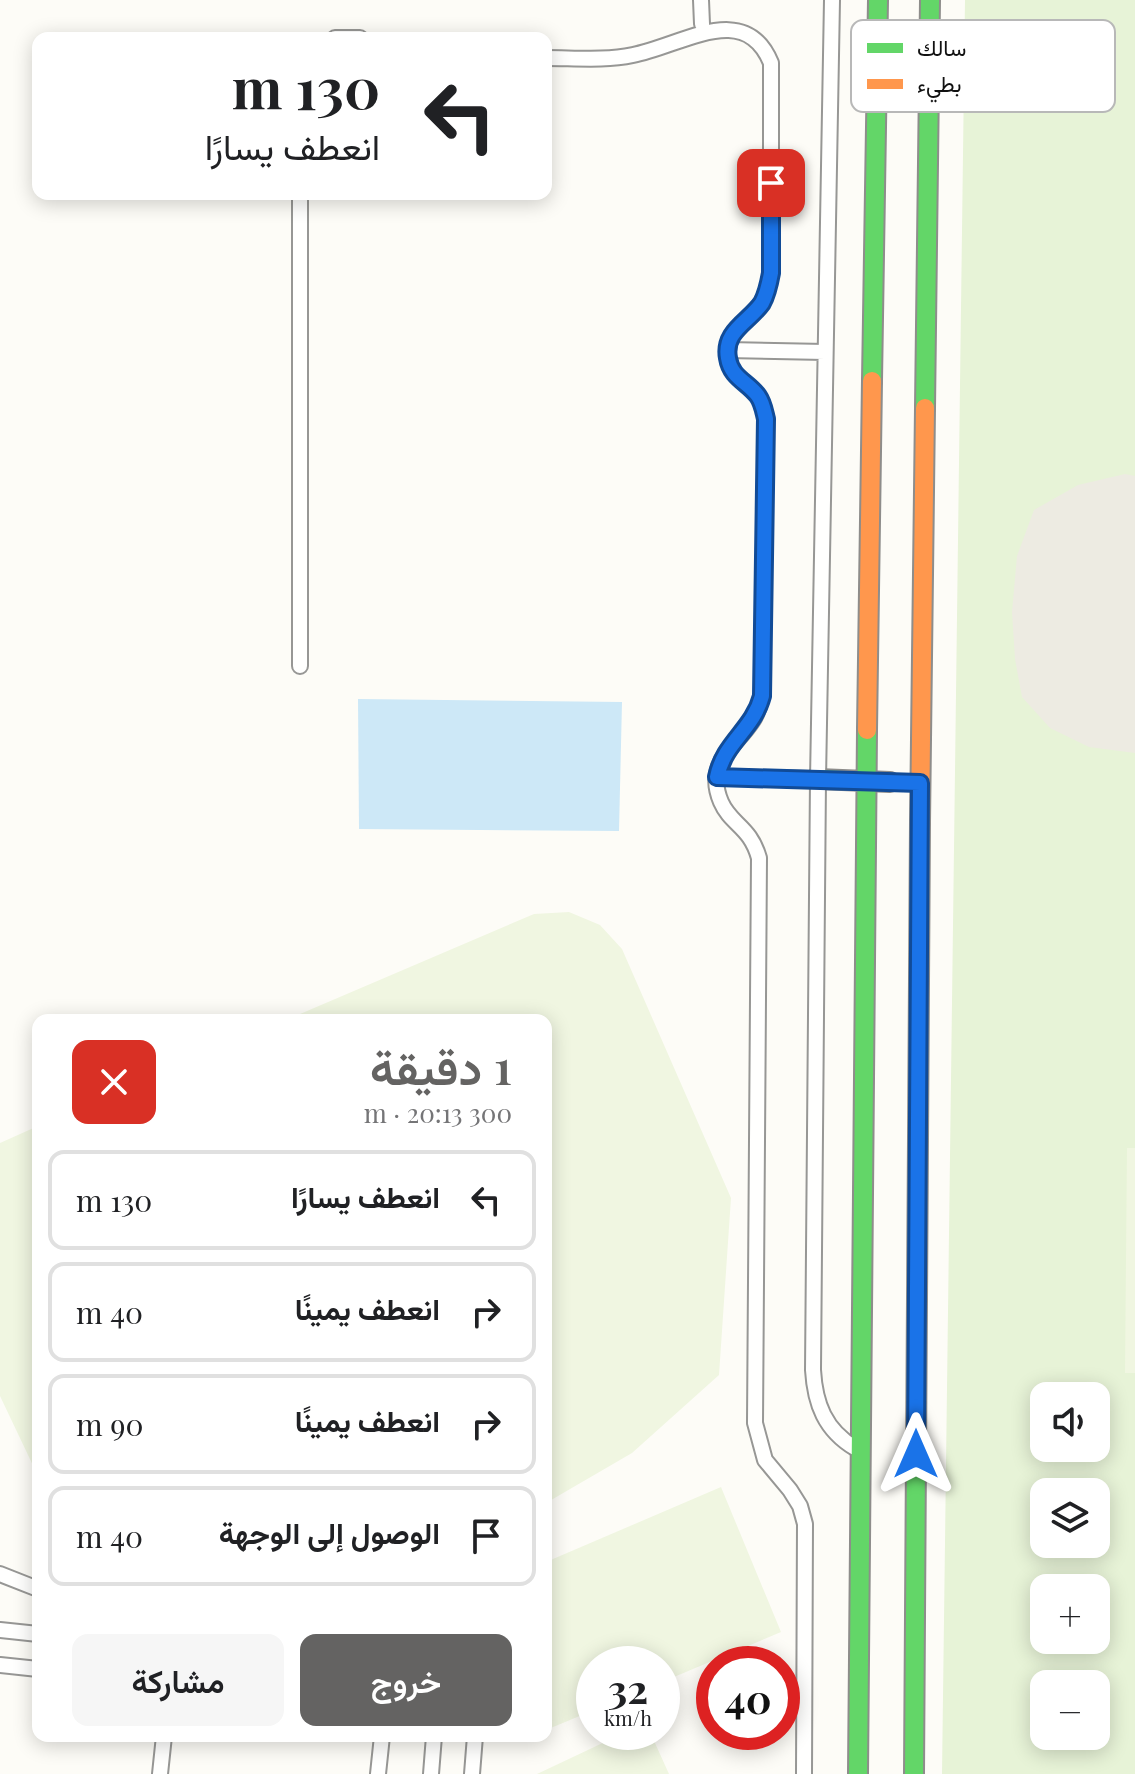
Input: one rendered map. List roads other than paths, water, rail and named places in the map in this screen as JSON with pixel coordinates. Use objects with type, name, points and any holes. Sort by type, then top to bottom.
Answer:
[{"type":"street","points":[[878,0],[878,20]]},
{"type":"street","points":[[930,0],[930,20]]},
{"type":"street","points":[[858,1774],[866,781],[876,112]]},
{"type":"street","points":[[914,1774],[920,783],[929,112]]},
{"type":"street","points":[[818,779],[920,783]]},
{"type":"lane","points":[[701,0],[702,24]]},
{"type":"lane","points":[[832,0],[818,779],[814,1390],[830,1427],[861,1452]]},
{"type":"lane","points":[[552,58],[611,59],[635,55],[660,48],[702,24],[720,19],[738,22],[754,31],[766,45],[771,63],[771,273],[763,300],[755,312],[735,329],[727,350],[731,369],[744,385],[756,393],[766,419],[763,682],[759,709],[726,751],[717,777],[721,802],[728,814],[748,832],[759,858],[755,1423],[765,1460],[790,1490],[800,1506],[805,1524],[804,1774]]},
{"type":"lane","points":[[300,200],[300,666]]},
{"type":"lane","points":[[727,350],[825,352]]},
{"type":"lane","points":[[717,777],[818,779]]},
{"type":"lane","points":[[0,1574],[32,1587]]},
{"type":"lane","points":[[0,1630],[32,1633]]},
{"type":"lane","points":[[0,1665],[32,1668]]},
{"type":"lane","points":[[160,1774],[163,1742]]},
{"type":"lane","points":[[378,1774],[381,1742]]},
{"type":"lane","points":[[431,1774],[434,1742]]},
{"type":"lane","points":[[472,1774],[475,1742]]},
{"type":"water","points":[[358,699],[622,702],[619,831],[359,829]]}]
